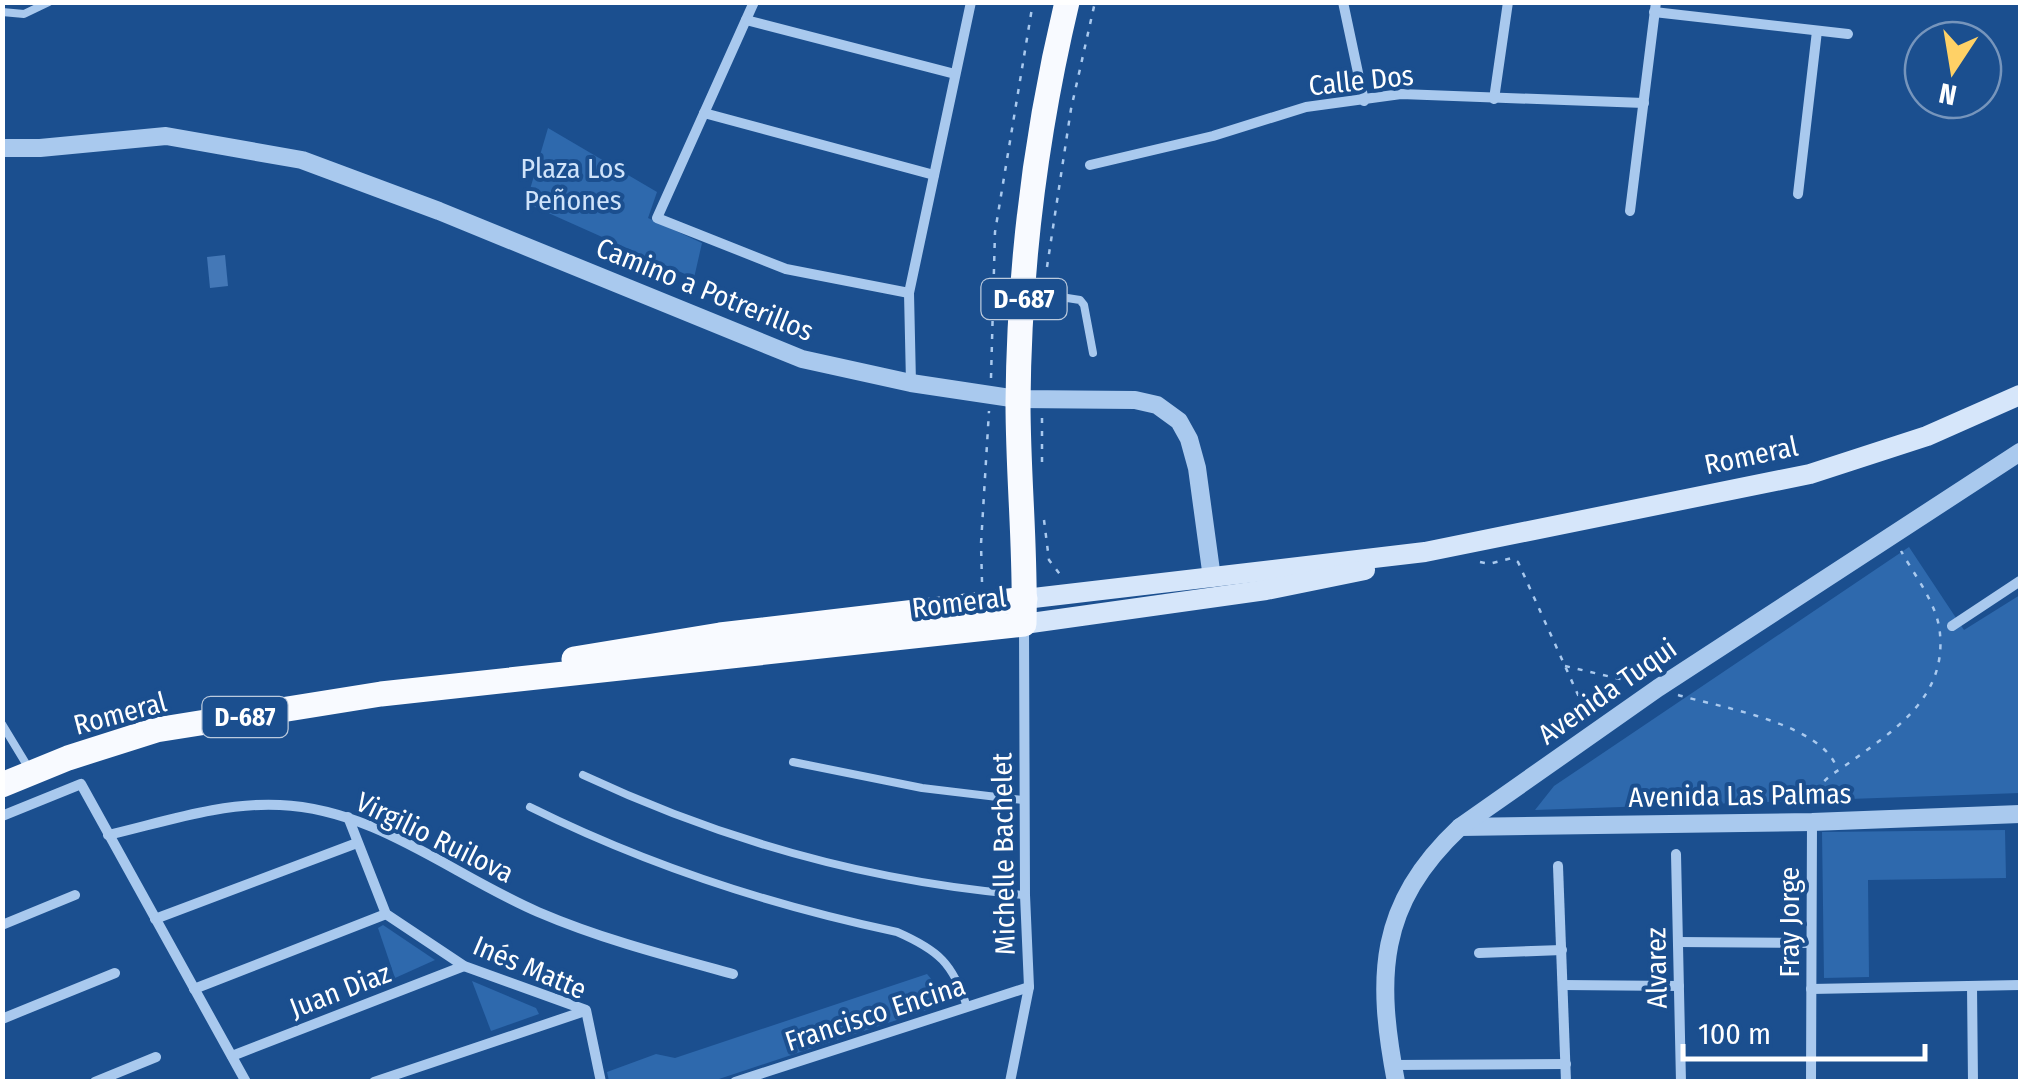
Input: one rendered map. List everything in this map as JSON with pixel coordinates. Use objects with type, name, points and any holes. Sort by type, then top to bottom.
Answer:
[{"type":"highway","name":"D-687","points":[[1024,612],[1039,150],[1067,2]]},
{"type":"highway","name":"Romeral","points":[[495,681],[580,656],[624,648],[983,605],[1024,612]]},
{"type":"highway","name":"Romeral","points":[[2,785],[156,730],[381,694],[1024,612]]},
{"type":"main road","name":"Romeral","points":[[1024,612],[1340,577],[1425,552],[1810,474],[1928,436],[2020,396]]},
{"type":"main road","name":"Romeral","points":[[1024,612],[1212,578],[1425,552]]},
{"type":"street","points":[[754,2],[657,218],[786,268],[909,293]]},
{"type":"street","points":[[912,382],[909,293],[970,2]]},
{"type":"street","points":[[1343,2],[1364,101]]},
{"type":"street","points":[[1494,99],[1508,2]]},
{"type":"street","points":[[1630,211],[1655,7],[1848,34]]},
{"type":"street","points":[[746,20],[955,74]]},
{"type":"street","points":[[1798,194],[1817,30]]},
{"type":"street","name":"Calle Dos","points":[[1090,165],[1213,136],[1306,107],[1401,94],[1644,102]]},
{"type":"street","points":[[704,114],[934,175]]},
{"type":"street","name":"Camino a Potrerillos","points":[[2,148],[166,136],[302,160],[802,359],[912,382],[1030,399],[1146,401],[1165,409],[1179,421],[1189,439],[1197,468],[1212,578]]},
{"type":"street","name":"Avenida Tuqui","points":[[1394,1073],[1383,999],[1390,937],[1416,877],[1460,827],[1658,688],[2020,452]]},
{"type":"street","points":[[1952,626],[2020,581]]},
{"type":"street","name":"Michelle Bachelet","points":[[1010,1082],[1029,987],[1024,895],[1024,612]]},
{"type":"street","points":[[2,816],[81,784],[246,1082]]},
{"type":"street","name":"Virgilio Ruilova","points":[[108,836],[200,813],[253,805],[302,807],[348,817],[374,826],[470,880],[594,935],[733,974]]},
{"type":"street","name":"Avenida Las Palmas","points":[[1460,827],[1812,822],[2020,814]]},
{"type":"street","points":[[194,989],[386,914],[348,817]]},
{"type":"street","name":"Fray Jorge","points":[[1811,1082],[1812,822]]},
{"type":"street","points":[[155,918],[357,843]]},
{"type":"street","name":"Alvarez","points":[[1676,854],[1681,1082]]},
{"type":"street","points":[[1558,866],[1566,1082]]},
{"type":"street","points":[[2,925],[76,895]]},
{"type":"street","name":"Inés Matte","points":[[386,914],[464,966],[586,1010],[601,1082]]},
{"type":"street","points":[[1678,942],[1811,943]]},
{"type":"street","points":[[1478,953],[1562,950]]},
{"type":"street","name":"Juan Diaz","points":[[232,1056],[464,966]]},
{"type":"street","points":[[2,1020],[114,973]]},
{"type":"street","points":[[1563,984],[1679,986]]},
{"type":"street","points":[[1811,990],[2020,985]]},
{"type":"street","points":[[1972,986],[1973,1082]]},
{"type":"street","name":"Francisco Encina","points":[[735,1082],[1029,987]]},
{"type":"street","points":[[374,1082],[586,1010]]},
{"type":"street","points":[[95,1082],[156,1057]]},
{"type":"street","points":[[1394,1073],[1566,1064]]},
{"type":"lane","points":[[2,12],[24,14],[49,2]]},
{"type":"lane","points":[[1034,292],[1080,300],[1093,353]]},
{"type":"lane","points":[[2,724],[32,773]]},
{"type":"lane","points":[[794,762],[922,788],[1024,800]]},
{"type":"lane","points":[[583,775],[680,818],[780,852],[883,876],[1024,895]]},
{"type":"lane","points":[[530,808],[610,845],[712,883],[915,940],[936,952],[951,968],[967,1007]]},
{"type":"path","points":[[983,605],[981,544],[995,232],[1033,2]]},
{"type":"path","points":[[1034,292],[1095,2]]},
{"type":"path","points":[[1030,399],[1042,472]]},
{"type":"path","points":[[1044,509],[1049,560],[1054,571],[1074,583]]},
{"type":"path","points":[[1812,822],[1813,798],[1820,783],[1894,730],[1923,702],[1936,668],[1940,634],[1930,601],[1892,536]]},
{"type":"path","points":[[1468,543],[1484,564],[1512,558],[1518,562],[1595,732]]},
{"type":"path","points":[[1565,666],[1744,712],[1807,736],[1833,757],[1837,771]]},
{"type":"green space","name":"Plaza Los Peñones","points":[[548,128],[657,192],[648,218],[702,243],[694,278],[526,203]]},
{"type":"green space","points":[[1909,547],[1964,630],[2020,595],[2020,793],[1535,810],[1554,786]]},
{"type":"green space","points":[[2005,830],[2006,878],[1868,880],[1869,977],[1824,978],[1822,832]]},
{"type":"green space","points":[[383,925],[435,960],[395,978],[378,928]]},
{"type":"green space","points":[[927,974],[939,988],[945,1004],[713,1081],[609,1081],[607,1072],[656,1054],[675,1058]]},
{"type":"green space","points":[[472,981],[536,1008],[539,1014],[491,1031]]},
{"type":"building","points":[[225,255],[228,286],[210,288],[207,257]]}]
